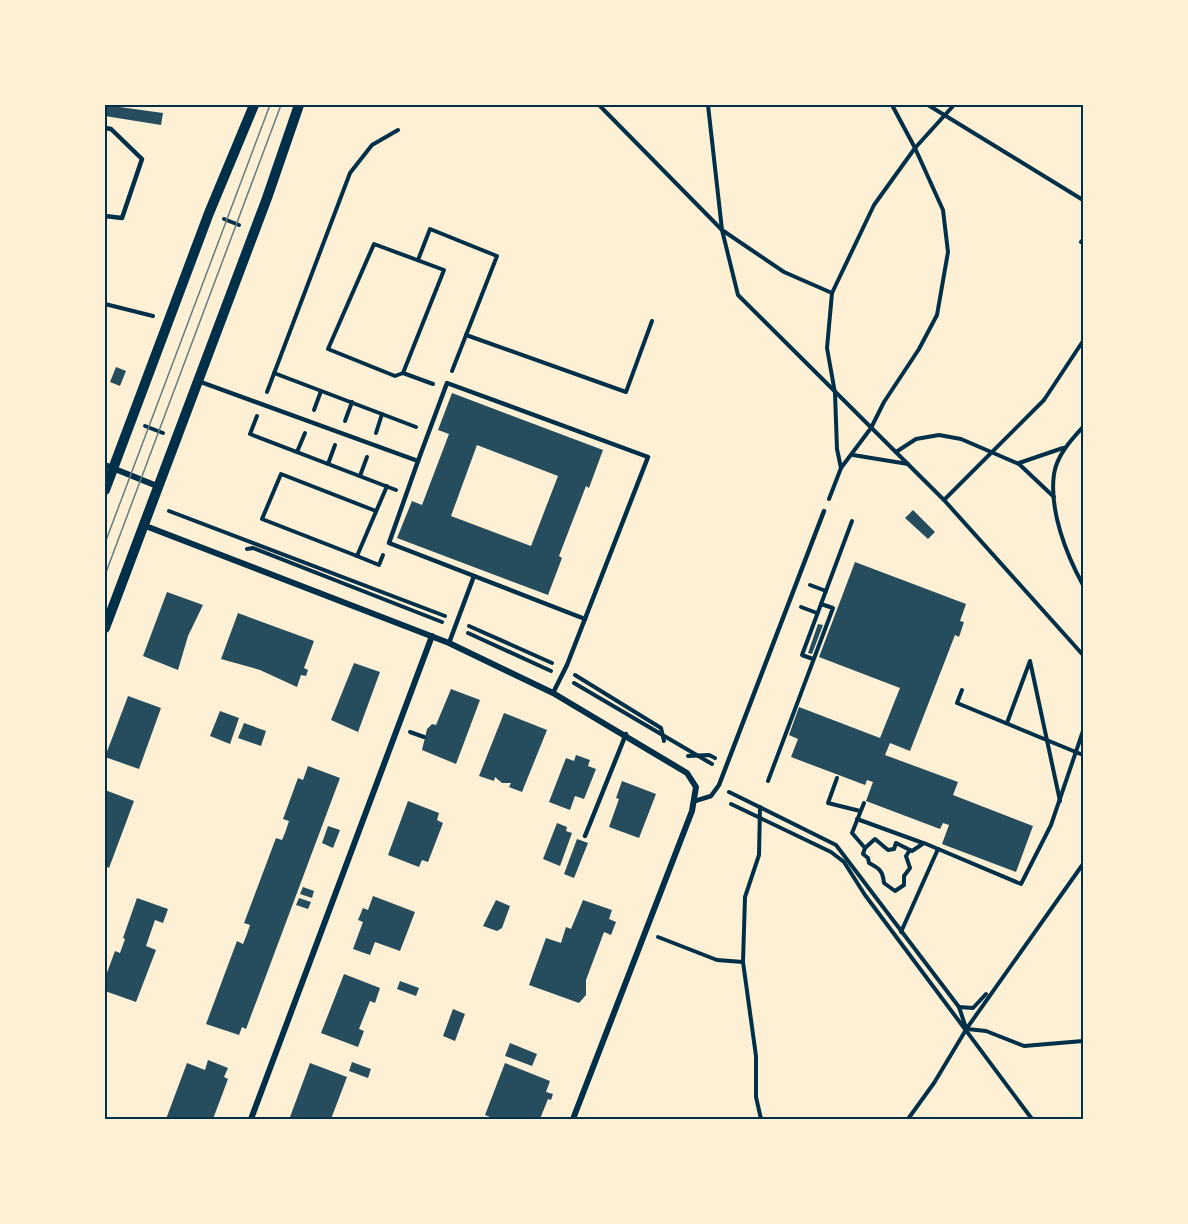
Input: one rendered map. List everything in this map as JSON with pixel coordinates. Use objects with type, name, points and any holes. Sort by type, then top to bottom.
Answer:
[{"type":"street","points":[[105,490],[109,466],[130,420],[209,213],[254,105]]},
{"type":"street","points":[[105,628],[299,105]]},
{"type":"street","points":[[109,466],[157,486]]},
{"type":"street","points":[[143,525],[449,643],[553,693],[626,734],[680,767],[696,787],[695,801],[573,1119]]},
{"type":"street","points":[[251,1119],[432,636]]},
{"type":"lane","points":[[105,128],[111,129],[142,159],[122,218],[105,216]]},
{"type":"lane","points":[[198,381],[418,461]]},
{"type":"lane","points":[[553,693],[585,619],[648,457],[446,386],[389,543],[585,619]]},
{"type":"lane","points":[[695,801],[707,799],[716,791],[824,511]]},
{"type":"lane","points":[[449,643],[474,576]]},
{"type":"lane","points":[[585,836],[626,734]]},
{"type":"path","points":[[599,105],[722,230],[784,272],[832,293]]},
{"type":"path","points":[[708,105],[722,230],[738,295],[944,500],[1083,655]]},
{"type":"path","points":[[824,511],[841,468],[871,428],[884,402],[919,349],[937,315],[948,252],[943,210],[915,148],[892,105]]},
{"type":"path","points":[[927,105],[1083,200]]},
{"type":"path","points":[[841,468],[837,449],[835,393],[827,348],[832,293],[874,205],[915,148],[954,105]]},
{"type":"path","points":[[398,130],[372,146],[350,173],[250,434],[406,494]]},
{"type":"path","points":[[209,213],[254,230]]},
{"type":"path","points":[[403,373],[444,270],[374,244],[328,349],[396,376],[403,373],[446,386],[497,255],[430,229],[418,260]]},
{"type":"path","points":[[105,304],[154,316]]},
{"type":"path","points":[[466,335],[626,392],[652,321]]},
{"type":"path","points":[[944,500],[1044,400],[1083,341]]},
{"type":"path","points":[[274,373],[429,432]]},
{"type":"path","points":[[130,420],[176,438]]},
{"type":"path","points":[[1019,464],[1045,457],[1064,447],[1083,427]]},
{"type":"path","points":[[896,452],[916,439],[939,435],[961,439],[1019,464],[1054,497]]},
{"type":"path","points":[[1064,447],[1054,472],[1054,497],[1071,563],[1083,585]]},
{"type":"path","points":[[853,455],[908,464]]},
{"type":"path","points":[[376,511],[281,474],[262,519],[379,565],[389,543]]},
{"type":"path","points":[[357,556],[387,486]]},
{"type":"path","points":[[813,659],[802,656],[852,521]]},
{"type":"path","points":[[768,781],[833,608],[821,604]]},
{"type":"path","points":[[1007,723],[1030,661],[1060,802]]},
{"type":"path","points":[[962,690],[957,704],[1083,755]]},
{"type":"path","points":[[409,731],[424,737]]},
{"type":"path","points":[[857,819],[924,843],[1022,884],[1052,825],[1083,731]]},
{"type":"path","points":[[728,763],[732,770],[726,785],[728,791],[836,845],[959,1007],[967,1029]]},
{"type":"path","points":[[837,778],[828,802],[860,811]]},
{"type":"path","points":[[864,803],[852,833],[865,848]]},
{"type":"path","points":[[731,804],[831,852],[844,862],[865,895],[1032,1119]]},
{"type":"path","points":[[760,807],[759,855],[746,897],[743,962],[756,1056],[756,1097],[761,1119]]},
{"type":"path","points":[[910,850],[906,856],[910,868],[904,876],[904,885],[895,891],[884,883],[884,874],[868,863],[868,858],[863,854],[865,848],[875,839],[888,850],[894,849],[896,843],[910,850],[912,851],[924,843]]},
{"type":"path","points":[[901,932],[938,849]]},
{"type":"path","points":[[908,1119],[934,1083],[984,1004],[1083,864]]},
{"type":"path","points":[[645,932],[717,960],[743,962]]},
{"type":"path","points":[[973,1008],[986,994]]},
{"type":"path","points":[[959,1007],[973,1008],[984,1004]]},
{"type":"path","points":[[967,1029],[986,1031],[1024,1046],[1083,1041]]},
{"type":"building","points":[[105,105],[163,113],[161,125],[105,116]]},
{"type":"building","points":[[116,367],[126,371],[120,386],[110,382]]},
{"type":"building","points":[[452,393],[603,450],[589,488],[586,486],[559,556],[562,558],[548,595],[397,538],[412,501],[422,505],[449,434],[438,430]],"holes":[[[477,445],[558,476],[531,546],[451,516]]]},
{"type":"building","points":[[913,510],[935,532],[928,539],[905,518]]},
{"type":"building","points":[[855,562],[966,604],[960,621],[964,622],[959,637],[955,635],[910,751],[890,743],[885,755],[958,782],[953,795],[1033,826],[1016,872],[942,844],[949,825],[943,823],[940,829],[866,801],[873,782],[867,780],[865,785],[791,757],[798,739],[789,735],[799,707],[880,738],[900,688],[819,657]]},
{"type":"building","points":[[167,592],[203,605],[188,636],[178,670],[143,656]]},
{"type":"building","points":[[238,613],[314,641],[304,668],[308,670],[306,676],[301,675],[297,687],[260,670],[221,659]]},
{"type":"building","points":[[818,624],[823,625],[812,654],[808,653]]},
{"type":"building","points":[[354,663],[380,672],[358,732],[331,720]]},
{"type":"building","points":[[451,689],[480,700],[456,764],[422,750],[427,729],[432,724],[436,725]]},
{"type":"building","points":[[128,696],[161,708],[139,769],[105,757]]},
{"type":"building","points":[[220,711],[239,718],[230,744],[210,736]]},
{"type":"building","points":[[504,713],[547,730],[522,792],[509,787],[511,783],[502,783],[495,777],[494,781],[479,776]]},
{"type":"building","points":[[244,723],[266,731],[261,746],[238,738]]},
{"type":"building","points":[[576,755],[590,760],[588,766],[596,769],[584,799],[575,796],[570,810],[549,802],[566,758],[574,761]]},
{"type":"building","points":[[308,766],[340,778],[246,1029],[242,1027],[239,1035],[206,1024],[237,941],[243,944],[247,934],[250,925],[244,923],[276,838],[282,840],[285,833],[289,821],[283,819],[298,778],[303,780]]},
{"type":"building","points":[[622,781],[656,794],[639,838],[609,827],[619,799],[616,798]]},
{"type":"building","points":[[105,790],[134,801],[109,868],[105,866]]},
{"type":"building","points":[[408,801],[439,813],[437,820],[443,823],[428,862],[422,860],[419,867],[388,855]]},
{"type":"building","points":[[557,823],[567,827],[566,831],[572,833],[560,866],[543,859]]},
{"type":"building","points":[[328,826],[340,830],[333,848],[322,843]]},
{"type":"building","points":[[577,839],[588,843],[574,878],[564,874]]},
{"type":"building","points":[[303,887],[314,891],[312,898],[300,894]]},
{"type":"building","points":[[373,896],[415,912],[400,951],[375,942],[370,955],[353,949],[363,922],[358,920],[363,908],[368,910]]},
{"type":"building","points":[[137,898],[168,909],[163,923],[155,920],[146,946],[156,950],[136,1002],[105,991],[105,978],[115,951],[120,953]]},
{"type":"building","points":[[299,898],[311,902],[308,909],[296,905]]},
{"type":"building","points":[[496,900],[510,906],[502,928],[497,931],[483,926]]},
{"type":"building","points":[[583,900],[612,910],[609,919],[616,922],[611,935],[604,932],[586,980],[586,995],[579,1003],[529,985],[546,938],[561,943],[566,927],[571,929]]},
{"type":"building","points":[[344,974],[380,988],[375,1003],[370,1001],[359,1029],[364,1031],[358,1047],[321,1033]]},
{"type":"building","points":[[400,981],[419,988],[416,996],[397,989]]},
{"type":"building","points":[[453,1009],[465,1014],[455,1041],[443,1036]]},
{"type":"building","points":[[510,1043],[537,1054],[532,1066],[505,1056]]},
{"type":"building","points":[[208,1060],[228,1068],[224,1077],[228,1079],[213,1119],[166,1119],[187,1063],[205,1070]]},
{"type":"building","points":[[352,1062],[371,1069],[368,1078],[349,1071]]},
{"type":"building","points":[[310,1063],[347,1077],[331,1119],[290,1117]]},
{"type":"building","points":[[505,1063],[550,1081],[546,1092],[553,1094],[551,1100],[548,1099],[540,1119],[514,1117],[513,1119],[495,1119],[485,1115]]},
{"type":"tram line","points":[[105,543],[270,105]]},
{"type":"tram line","points":[[105,575],[281,105]]}]
